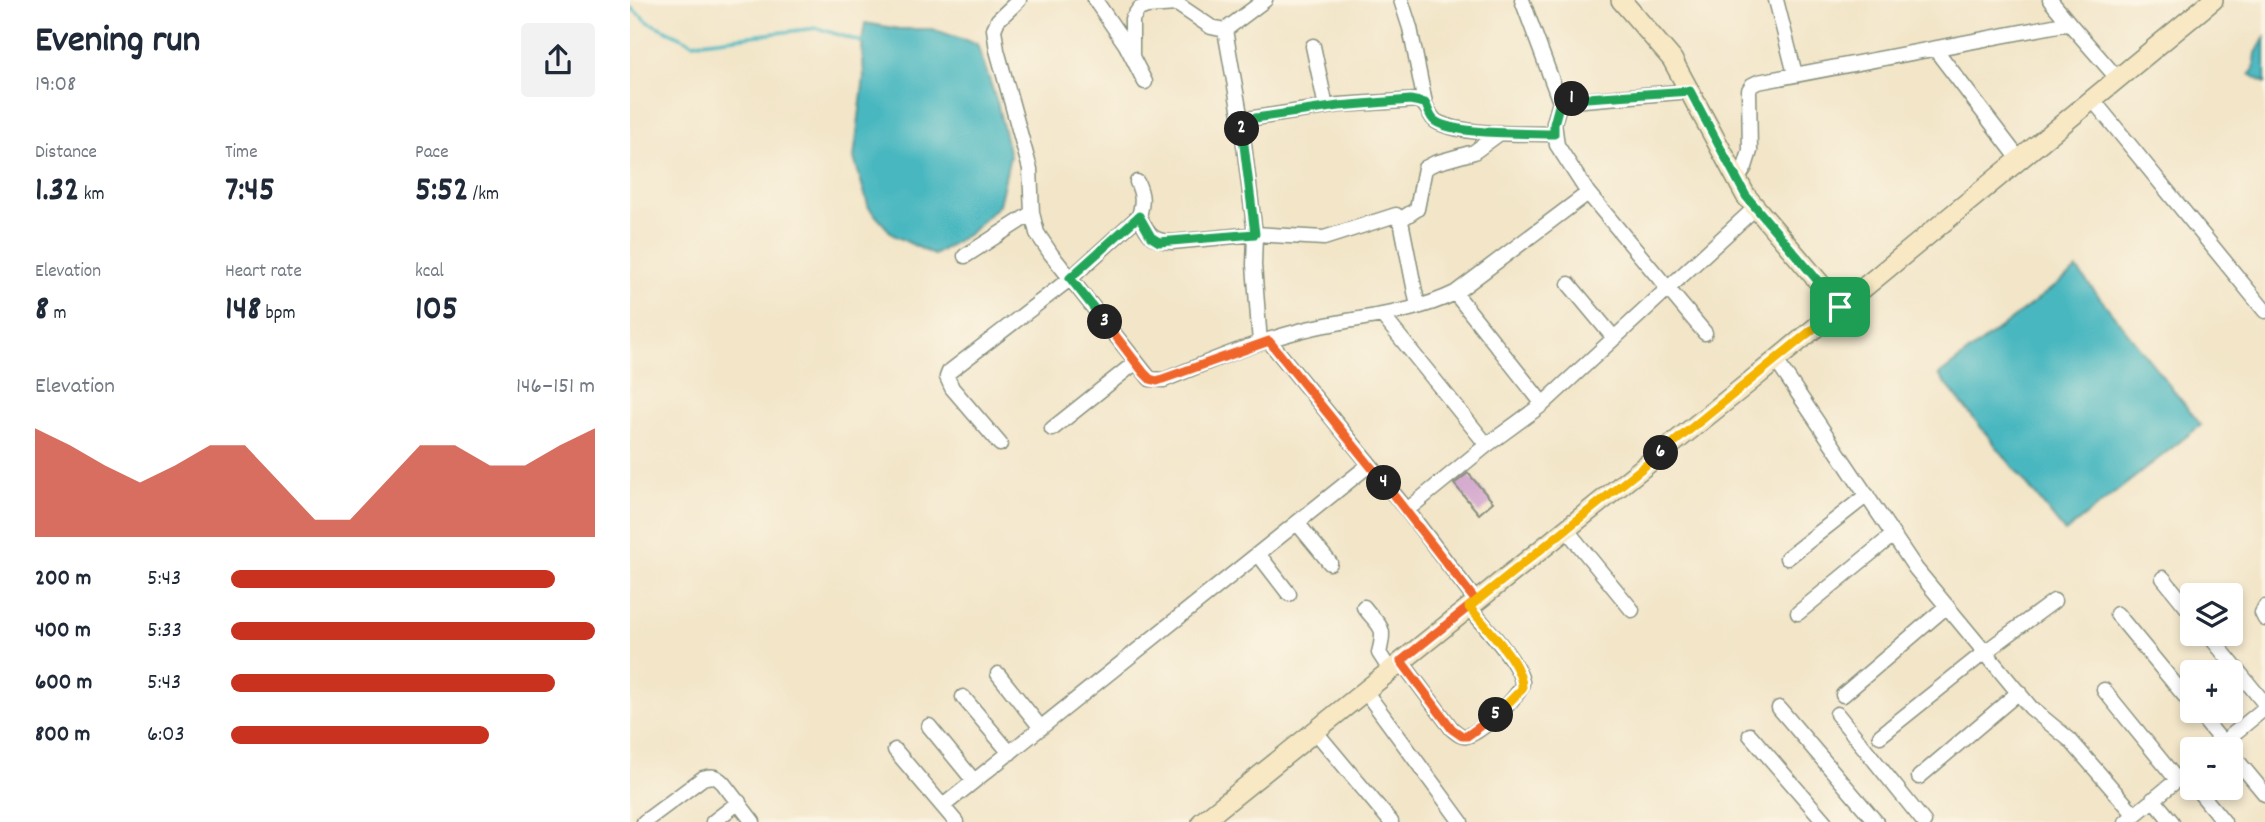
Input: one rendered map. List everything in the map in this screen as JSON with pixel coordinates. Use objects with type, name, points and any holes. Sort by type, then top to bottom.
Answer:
[{"type":"main road","points":[[1621,0],[1664,47],[1737,182],[1755,208],[1840,307]]},
{"type":"main road","points":[[1204,821],[1840,307],[2213,0]]},
{"type":"street","points":[[1019,0],[998,20],[995,29],[997,50],[1030,169],[1032,213],[1037,233],[1150,379],[1164,380],[1301,331],[1434,304],[1455,293],[1588,193]]},
{"type":"street","points":[[1095,0],[1132,56],[1145,82]]},
{"type":"street","points":[[1132,56],[1132,19],[1139,9],[1177,4],[1211,27],[1225,30],[1265,0]]},
{"type":"street","points":[[1401,0],[1410,28],[1425,103],[1430,116],[1436,122],[1446,126],[1500,133],[1554,134]]},
{"type":"street","points":[[1522,0],[1560,102],[1554,124],[1557,145],[1588,193],[1705,333]]},
{"type":"street","points":[[1776,0],[1795,74]]},
{"type":"street","points":[[2049,0],[2118,79]]},
{"type":"street","points":[[1737,182],[1751,151],[1749,90],[1752,85],[1795,74],[2069,23]]},
{"type":"street","points":[[1225,30],[1241,120],[1255,234],[1254,265],[1265,342],[1407,510],[1518,669],[1522,689],[1484,725],[1467,736],[1462,736],[1452,729],[1395,665],[1379,653],[1383,631],[1364,607]]},
{"type":"street","points":[[1313,46],[1326,107]]},
{"type":"street","points":[[1935,49],[2019,159]]},
{"type":"street","points":[[1560,102],[1690,91]]},
{"type":"street","points":[[1241,120],[1326,107],[1410,100],[1425,103]]},
{"type":"street","points":[[2093,100],[2265,310]]},
{"type":"street","points":[[1400,220],[1418,209],[1425,168],[1474,152],[1500,133]]},
{"type":"street","points":[[1000,444],[952,388],[947,377],[949,372],[1070,278],[1139,216],[1143,202],[1137,182]]},
{"type":"street","points":[[1407,510],[1542,404],[1755,208]]},
{"type":"street","points":[[965,256],[1032,213]]},
{"type":"street","points":[[1139,216],[1151,237],[1159,242],[1255,234],[1324,238],[1396,215],[1400,220],[1418,307]]},
{"type":"street","points":[[1569,284],[1614,338]]},
{"type":"street","points":[[1455,293],[1542,404]]},
{"type":"street","points":[[1382,316],[1487,445]]},
{"type":"street","points":[[1775,359],[1916,569],[2039,717],[2070,740],[2130,818],[2153,799],[2180,784]]},
{"type":"street","points":[[1052,429],[1136,362]]},
{"type":"street","points":[[943,806],[1369,465]]},
{"type":"street","points":[[1787,558],[1867,495]]},
{"type":"street","points":[[1298,524],[1330,563]]},
{"type":"street","points":[[1566,529],[1632,610]]},
{"type":"street","points":[[1798,613],[1893,535]]},
{"type":"street","points":[[1259,555],[1289,594]]},
{"type":"street","points":[[2163,578],[2180,599]]},
{"type":"street","points":[[1880,736],[2054,601]]},
{"type":"street","points":[[1843,695],[1947,606]]},
{"type":"street","points":[[2265,607],[2262,613],[2265,620]]},
{"type":"street","points":[[2117,614],[2180,690]]},
{"type":"street","points":[[2218,646],[2265,706],[2235,737]]},
{"type":"street","points":[[998,674],[1041,727]]},
{"type":"street","points":[[2104,690],[2180,770]]},
{"type":"street","points":[[1365,691],[1461,822]]},
{"type":"street","points":[[1919,777],[2019,692]]},
{"type":"street","points":[[963,697],[1010,753]]},
{"type":"street","points":[[1779,708],[1876,822]]},
{"type":"street","points":[[1837,714],[1924,822]]},
{"type":"street","points":[[929,726],[974,781]]},
{"type":"street","points":[[1315,732],[1391,822]]},
{"type":"street","points":[[1750,735],[1825,822]]},
{"type":"street","points":[[895,750],[956,822]]},
{"type":"street","points":[[2243,770],[2265,794]]},
{"type":"street","points":[[644,822],[703,778],[710,776],[717,777],[753,822]]},
{"type":"street","points":[[2153,799],[2172,822]]},
{"type":"street","points":[[2206,800],[2224,822]]},
{"type":"street","points":[[713,822],[738,802]]},
{"type":"water","points":[[865,23],[899,29],[932,29],[977,44],[997,102],[1010,156],[999,205],[970,233],[934,255],[893,235],[869,208],[854,158],[864,77],[862,42]]},
{"type":"water","points":[[2265,37],[2265,83],[2250,74],[2254,69],[2256,53]]},
{"type":"water","points":[[2077,269],[2201,425],[2065,532],[1939,375]]},
{"type":"building","points":[[1468,473],[1493,502],[1479,514],[1454,484]]},
{"type":"waterway","points":[[630,7],[650,23],[693,43],[817,28],[862,42]]},
{"type":"route","points":[[1690,91],[1746,196],[1840,307],[1469,607],[1518,669],[1522,689],[1484,725],[1467,736],[1462,736],[1452,729],[1401,661],[1476,601],[1407,510],[1269,341],[1164,380],[1150,379],[1070,278],[1139,216],[1151,237],[1159,242],[1255,234],[1241,120],[1326,107],[1418,100],[1425,103],[1430,116],[1436,122],[1446,126],[1487,132],[1554,134],[1557,108],[1560,102],[1567,99],[1690,91]]}]
